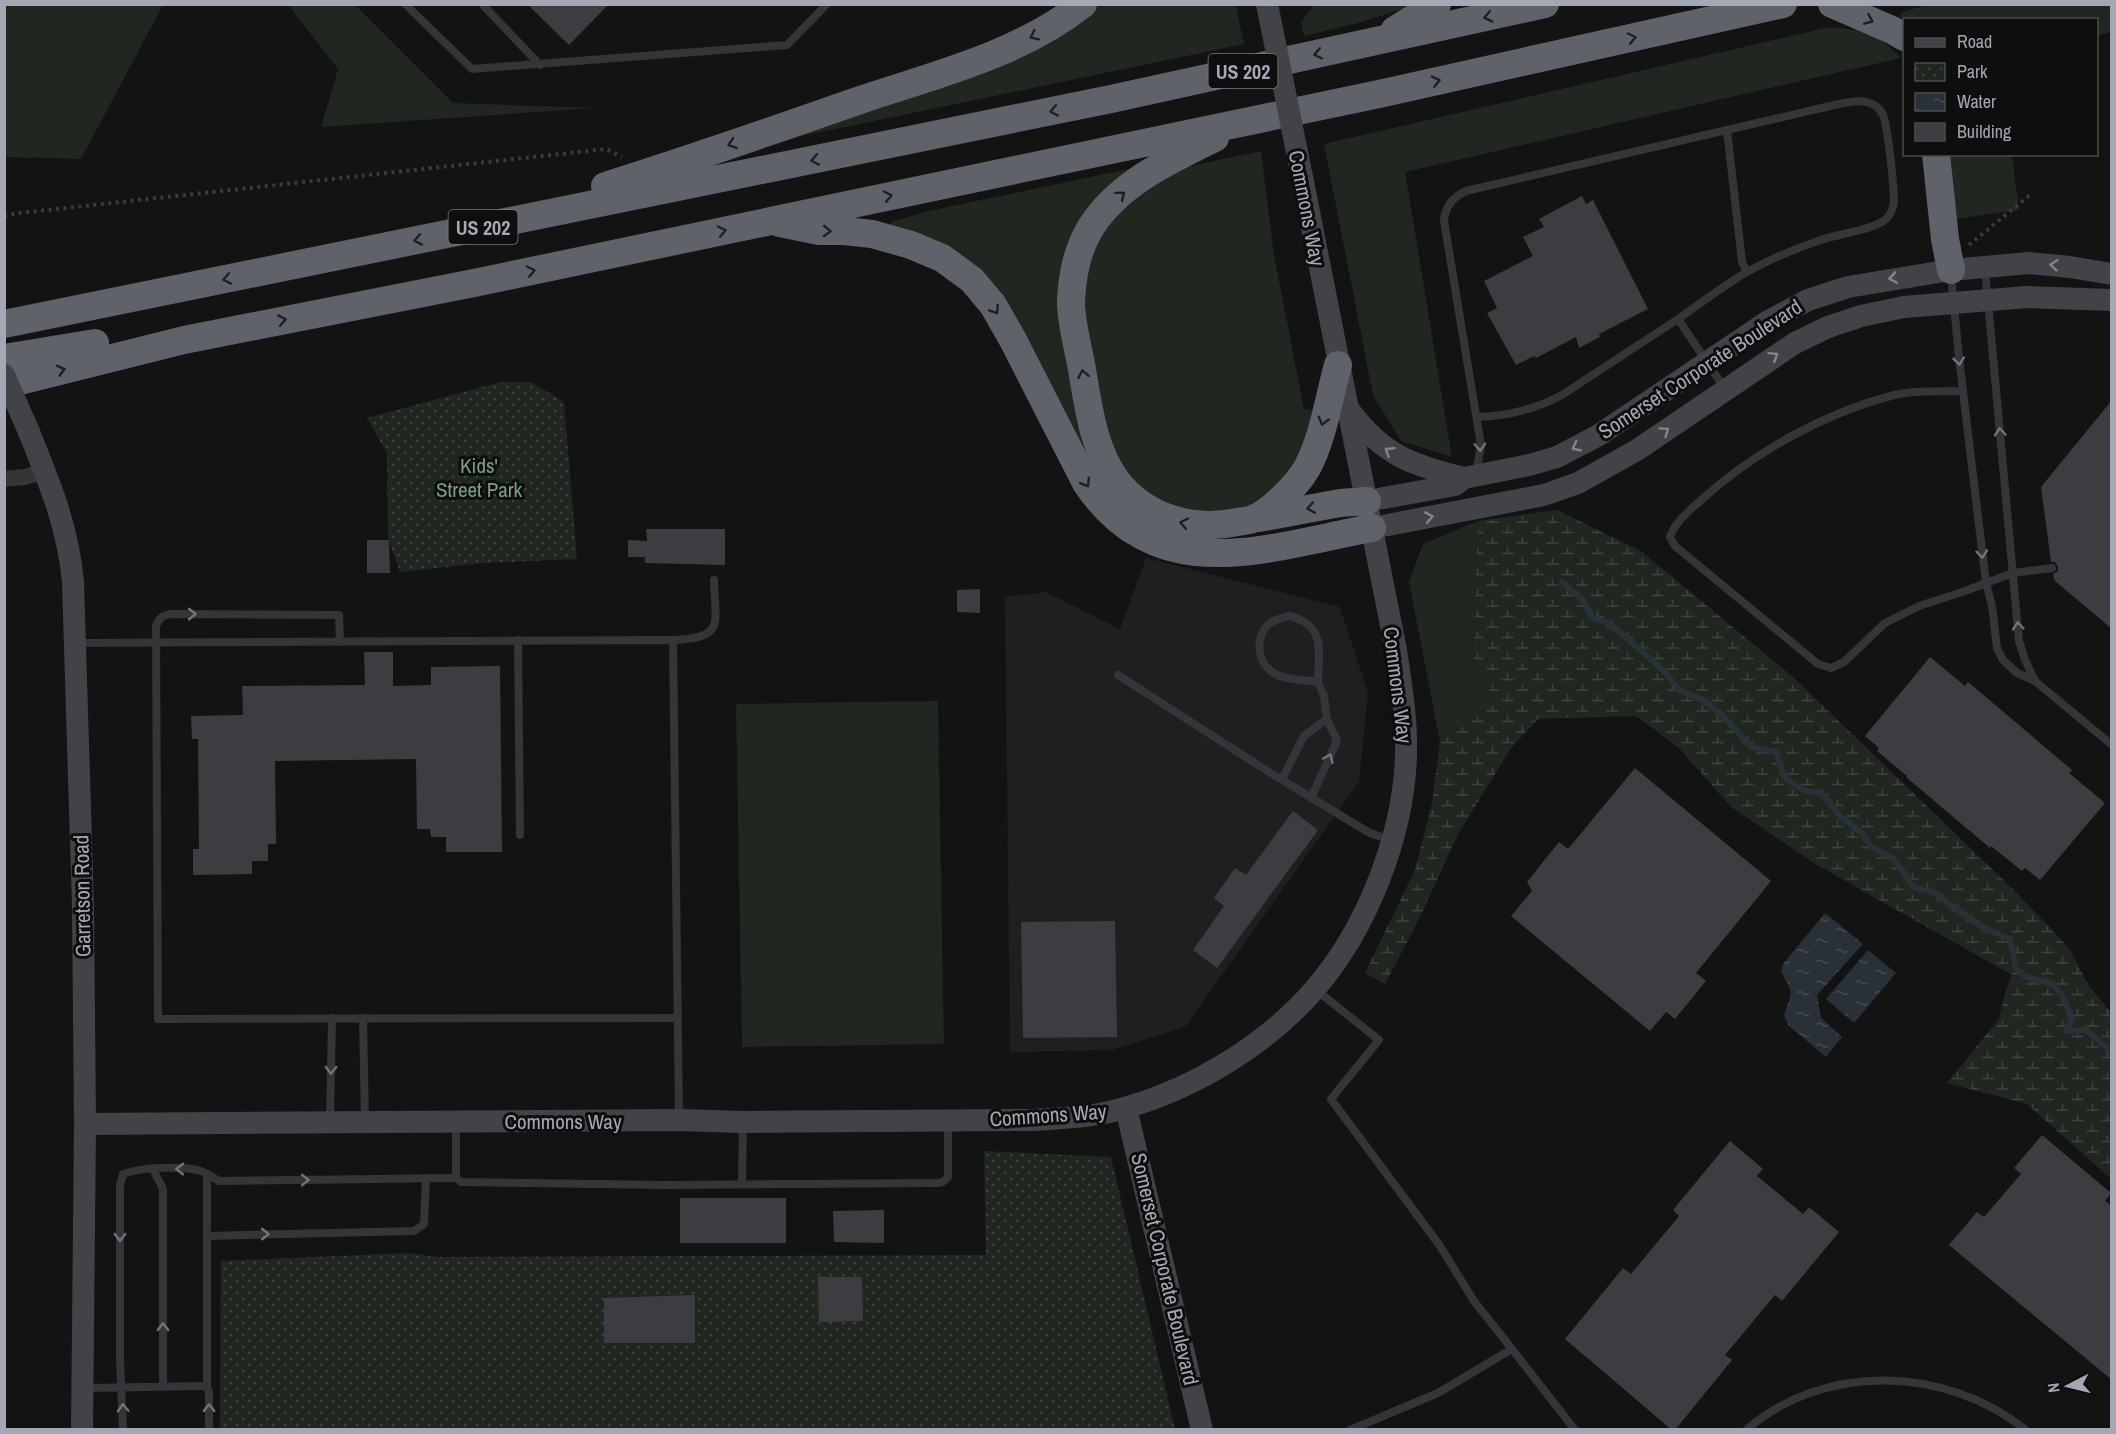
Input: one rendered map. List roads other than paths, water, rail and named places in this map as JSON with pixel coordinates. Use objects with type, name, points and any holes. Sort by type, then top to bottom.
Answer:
[{"type":"highway","points":[[499,224],[593,189],[652,171],[996,53],[1041,33],[1065,19],[1083,4]]},
{"type":"highway","points":[[1376,42],[1437,4]]},
{"type":"highway","name":"US 202","points":[[4,324],[1111,99],[1545,4]]},
{"type":"highway","name":"US 202","points":[[4,358],[162,330],[184,340],[485,280],[1254,120],[1783,4]]},
{"type":"highway","points":[[1832,4],[1893,30],[1903,37]]},
{"type":"highway","points":[[1254,120],[1158,167],[1119,195],[1091,228],[1080,252],[1074,275],[1071,303],[1074,331],[1098,444],[1105,462],[1117,481],[1132,497],[1164,518],[1203,526],[1224,525],[1340,503],[1369,514]]},
{"type":"highway","points":[[1936,156],[1945,239],[1958,259]]},
{"type":"highway","points":[[769,221],[819,231],[872,234],[911,244],[942,258],[972,280],[993,305],[1013,340],[1074,463],[1091,491],[1111,515],[1141,537],[1163,547],[1225,554],[1273,548],[1369,514]]},
{"type":"highway","points":[[4,385],[184,340]]},
{"type":"highway","points":[[1256,518],[1282,498],[1306,470],[1314,454],[1338,364]]},
{"type":"street","name":"Commons Way","points":[[85,1124],[679,1120],[948,1121],[1082,1117],[1126,1108],[1186,1084],[1222,1065],[1260,1039],[1296,1009],[1315,989],[1342,952],[1383,870],[1393,841],[1405,777],[1406,730],[1396,650],[1267,4]]},
{"type":"street","name":"Somerset Corporate Boulevard","points":[[1369,514],[1455,485],[1469,477],[1557,457],[1599,435],[1767,321],[1808,300],[1848,287],[1893,278],[1958,259],[1984,267],[2030,263],[2112,274]]},
{"type":"street","name":"Somerset Corporate Boulevard","points":[[1369,514],[1544,495],[1578,483],[1637,450],[1795,343],[1828,327],[1884,310],[2027,297],[2112,300]]},
{"type":"street","name":"Garretson Road","points":[[4,375],[45,471],[60,513],[70,555],[74,600],[83,906],[85,1124],[82,1430]]},
{"type":"street","points":[[1346,406],[1376,442],[1392,453],[1431,470],[1469,477]]},
{"type":"street","points":[[4,479],[25,477],[45,471]]},
{"type":"street","name":"Somerset Corporate Boulevard","points":[[1126,1108],[1202,1430]]},
{"type":"lane","points":[[405,4],[472,69],[787,45],[827,4]]},
{"type":"lane","points":[[482,4],[540,65]]},
{"type":"lane","points":[[1469,477],[1481,445],[1444,221],[1444,214],[1450,202],[1457,195],[1727,130],[1860,101],[1875,105],[1884,116],[1893,196],[1892,212],[1882,223],[1819,240],[1747,272],[1562,395],[1543,405],[1520,413],[1477,417]]},
{"type":"lane","points":[[1727,130],[1742,262],[1747,272]]},
{"type":"lane","points":[[1958,259],[1954,302],[1963,391],[1986,584],[1992,606],[1998,648],[2004,660],[2017,673],[2036,681],[2112,745]]},
{"type":"lane","points":[[1984,267],[2019,641],[2025,660],[2036,681]]},
{"type":"lane","points":[[1678,319],[1726,389]]},
{"type":"lane","points":[[1963,391],[1896,394],[1835,416],[1805,430],[1751,462],[1711,492],[1682,518],[1670,537],[1675,546],[1818,664],[1831,668],[1844,662],[1886,623],[1919,606],[2013,573],[2052,568]]},
{"type":"lane","points":[[74,643],[699,638],[708,634],[714,626],[714,580]]},
{"type":"lane","points":[[340,642],[339,615],[164,614],[156,626],[158,1018],[220,1020],[678,1018]]},
{"type":"lane","points":[[1311,798],[1337,741],[1327,719],[1324,696],[1318,682],[1318,638],[1312,627],[1302,619],[1290,616],[1278,619],[1267,626],[1261,636],[1259,649],[1262,661],[1270,671],[1282,677],[1318,682]]},
{"type":"lane","points":[[518,640],[520,835]]},
{"type":"lane","points":[[673,640],[679,1120]]},
{"type":"lane","points":[[1118,675],[1311,798],[1368,832],[1393,841]]},
{"type":"lane","points":[[1282,779],[1304,736],[1327,719]]},
{"type":"lane","points":[[1315,989],[1379,1040],[1331,1099],[1440,1246],[1474,1301],[1575,1430]]},
{"type":"lane","points":[[330,1123],[332,1018]]},
{"type":"lane","points":[[363,1018],[365,1122]]},
{"type":"lane","points":[[123,1430],[120,1360],[120,1178],[123,1174],[134,1170],[199,1170],[219,1181],[456,1178],[461,1182],[938,1184],[948,1177],[948,1121]]},
{"type":"lane","points":[[456,1122],[456,1178]]},
{"type":"lane","points":[[742,1184],[743,1122]]},
{"type":"lane","points":[[153,1170],[163,1189],[163,1386]]},
{"type":"lane","points":[[207,1174],[209,1430]]},
{"type":"lane","points":[[207,1236],[414,1231],[424,1224],[426,1178]]},
{"type":"lane","points":[[1350,1430],[1438,1393],[1512,1348]]},
{"type":"lane","points":[[1746,1430],[1768,1413],[1799,1397],[1846,1383],[1880,1380],[1914,1381],[1957,1391],[1987,1405],[2025,1430]]},
{"type":"lane","points":[[82,1388],[207,1386]]},
{"type":"water","points":[[1825,913],[1863,944],[1817,995],[1821,1018],[1842,1037],[1826,1057],[1788,1025],[1784,1015],[1791,995],[1781,971],[1783,964]]},
{"type":"water","points":[[1868,950],[1896,973],[1854,1023],[1826,999]]},
{"type":"waterway","points":[[1562,582],[1583,600],[1592,617],[1608,623],[1629,640],[1663,670],[1679,690],[1702,699],[1722,715],[1751,747],[1776,752],[1784,777],[1805,791],[1821,793],[1841,817],[1861,832],[1871,847],[1895,860],[1913,887],[1933,892],[1985,929],[2010,939],[2016,968],[2025,976],[2053,984],[2063,997],[2072,1019],[2066,1031],[2086,1030],[2112,1052]]},
{"type":"park label","name":"Kids' Street Park","points":[[479,477]]}]
